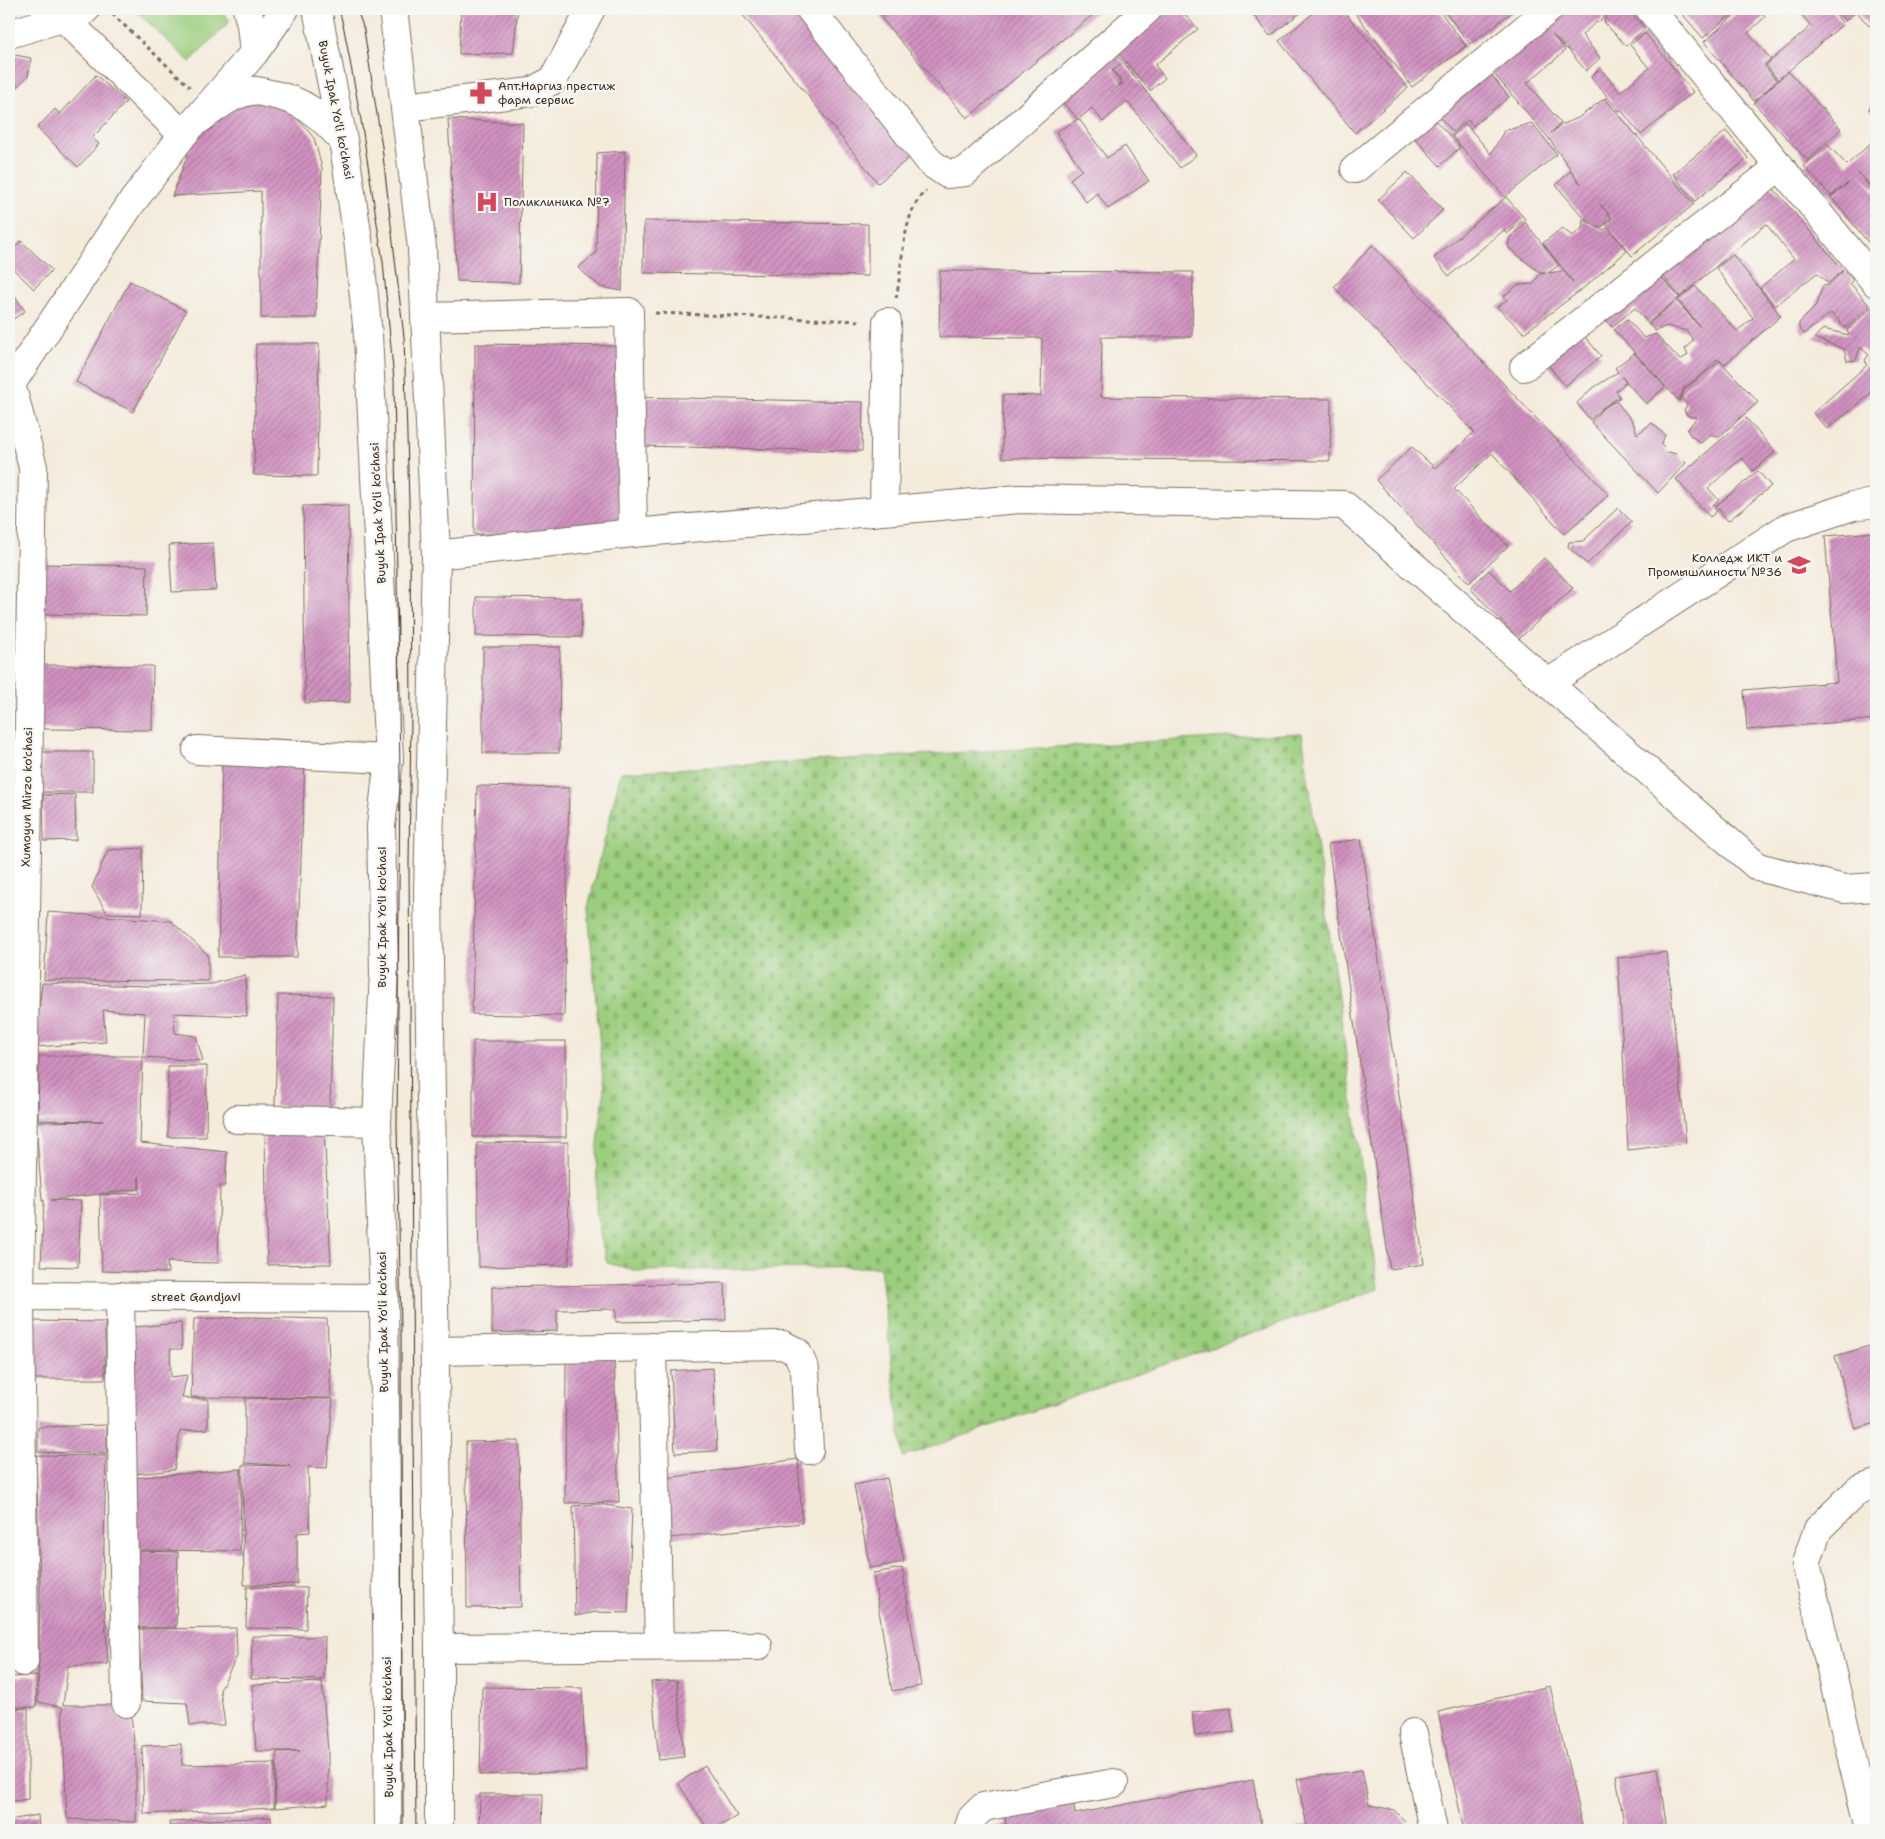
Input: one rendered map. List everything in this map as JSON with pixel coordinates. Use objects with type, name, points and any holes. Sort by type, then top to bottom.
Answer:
[{"type":"street","points":[[247,9],[254,53]]},
{"type":"street","points":[[10,386],[130,205],[197,120],[254,53],[285,9]]},
{"type":"street","name":"Buyuk Ipak Yo'li ko'chasi","points":[[317,9],[343,140],[358,239],[368,335],[389,759],[381,826],[384,972],[377,1122],[384,1298],[389,1830]]},
{"type":"street","points":[[405,107],[531,92],[539,88],[553,80],[592,9]]},
{"type":"street","points":[[810,9],[931,163],[947,174],[964,172],[1148,9]]},
{"type":"street","points":[[1355,169],[1549,9]]},
{"type":"street","points":[[1650,9],[1876,282]]},
{"type":"street","points":[[9,34],[75,13],[197,120]]},
{"type":"street","points":[[396,16],[422,248],[436,555],[428,892],[439,1648],[439,1830]]},
{"type":"street","points":[[197,120],[235,96],[252,91],[281,96],[304,105],[321,116],[343,140]]},
{"type":"street","points":[[1524,367],[1780,166]]},
{"type":"street","points":[[425,317],[629,312],[633,533]]},
{"type":"street","points":[[884,511],[887,322]]},
{"type":"street","name":"Xumoyun Mirzo ko'chasi","points":[[10,386],[33,467],[18,751],[14,1296],[24,1662]]},
{"type":"street","points":[[436,555],[633,533],[1019,499],[1344,505],[1758,866],[1844,889],[1876,887]]},
{"type":"street","points":[[1548,683],[1786,528],[1853,506],[1876,504]]},
{"type":"street","points":[[197,750],[389,759]]},
{"type":"street","points":[[237,1119],[377,1122]]},
{"type":"street","name":"street Gandjavi","points":[[14,1296],[384,1298]]},
{"type":"street","points":[[120,1296],[126,1703]]},
{"type":"street","points":[[435,1352],[783,1345],[797,1352],[805,1370],[809,1450]]},
{"type":"street","points":[[652,1347],[660,1646]]},
{"type":"street","points":[[1869,1830],[1806,1563],[1818,1529],[1858,1490],[1876,1484]]},
{"type":"street","points":[[439,1648],[758,1646]]},
{"type":"street","points":[[1413,1733],[1432,1830]]},
{"type":"street","points":[[968,1830],[972,1818],[983,1807],[1114,1783]]},
{"type":"path","points":[[106,9],[197,120]]},
{"type":"path","points":[[629,312],[887,322],[896,297],[909,218],[920,195],[947,174]]},
{"type":"green space","points":[[134,9],[220,9],[230,21],[190,62]]},
{"type":"green space","points":[[1302,733],[1378,1289],[903,1457],[880,1267],[639,1271],[607,1263],[596,1211],[597,1152],[604,1092],[588,908],[621,772]]},
{"type":"building","points":[[461,9],[518,9],[513,53],[459,54]]},
{"type":"building","points":[[738,9],[805,9],[918,151],[878,183]]},
{"type":"building","points":[[876,9],[888,9],[881,15]]},
{"type":"building","points":[[892,9],[1100,9],[967,118],[881,18]]},
{"type":"building","points":[[1161,9],[1180,9],[1198,29],[1155,65],[1165,78],[1150,91],[1114,48]]},
{"type":"building","points":[[1249,9],[1305,9],[1270,36]]},
{"type":"building","points":[[1318,9],[1342,9],[1408,88],[1355,133],[1279,41]]},
{"type":"building","points":[[1352,9],[1438,9],[1466,46],[1412,87]]},
{"type":"building","points":[[1443,9],[1516,9],[1470,44]]},
{"type":"building","points":[[1560,9],[1627,9],[1645,29],[1626,46],[1604,22],[1609,10],[1601,20],[1582,35],[1600,58],[1586,71],[1567,48],[1553,35],[1565,51],[1527,83],[1561,123],[1551,133],[1561,125],[1578,118],[1605,98],[1694,204],[1632,256],[1606,224],[1612,218],[1600,204],[1611,217],[1601,228],[1583,217],[1556,185],[1570,171],[1581,184],[1547,136],[1488,67]]},
{"type":"building","points":[[1678,9],[1738,9],[1703,38]]},
{"type":"building","points":[[1741,9],[1759,9],[1765,17],[1748,33],[1771,59],[1764,65],[1777,81],[1754,101],[1704,42]]},
{"type":"building","points":[[1759,9],[1769,9],[1764,14]]},
{"type":"building","points":[[1797,9],[1831,9],[1843,24],[1778,80],[1766,65],[1811,26]]},
{"type":"building","points":[[1834,9],[1859,9],[1845,21]]},
{"type":"building","points":[[1860,9],[1876,9],[1876,21],[1869,26],[1857,12]]},
{"type":"building","points":[[1645,33],[1693,92],[1641,135],[1591,77],[1600,68],[1620,92],[1649,68],[1630,45]]},
{"type":"building","points":[[1111,49],[1196,155],[1180,168],[1127,101],[1103,122],[1092,108],[1079,119],[1107,158],[1125,146],[1149,181],[1108,209],[1097,193],[1086,202],[1070,179],[1082,170],[1056,132],[1078,119],[1055,94]],"holes":[[[1121,64],[1113,71],[1123,83],[1111,92],[1121,83],[1112,70]]]},
{"type":"building","points":[[15,55],[31,58],[28,76],[9,94],[9,61]]},
{"type":"building","points":[[1485,67],[1509,97],[1473,126],[1468,120],[1453,132],[1434,110]]},
{"type":"building","points":[[1788,71],[1841,129],[1807,160],[1754,103]]},
{"type":"building","points":[[96,75],[126,102],[92,138],[99,144],[78,167],[37,128],[55,109],[60,114]]},
{"type":"building","points":[[246,95],[289,109],[314,138],[322,168],[316,318],[261,318],[261,191],[172,196],[197,130]]},
{"type":"building","points":[[1876,101],[1876,116],[1869,109]]},
{"type":"building","points":[[1432,117],[1460,147],[1440,166],[1412,135]]},
{"type":"building","name":"Поликлиника №7","points":[[448,119],[523,123],[519,283],[457,281]]},
{"type":"building","points":[[1532,123],[1557,154],[1505,197],[1452,136],[1466,124],[1491,154],[1504,131]]},
{"type":"building","points":[[1726,131],[1748,158],[1695,201],[1673,174]]},
{"type":"building","points":[[1876,138],[1876,187],[1873,188],[1858,172],[1874,192],[1876,191],[1876,252],[1831,197],[1848,183],[1831,196],[1804,166],[1827,144],[1847,165]]},
{"type":"building","points":[[625,151],[622,291],[601,287],[578,268],[596,253],[597,153]]},
{"type":"building","points":[[1407,172],[1443,210],[1414,238],[1378,200]]},
{"type":"building","points":[[1768,182],[1843,270],[1828,283],[1817,273],[1775,306],[1760,288],[1794,259],[1766,224],[1680,297],[1659,271]]},
{"type":"building","points":[[1506,197],[1525,219],[1507,234],[1504,230],[1449,276],[1434,258]]},
{"type":"building","points":[[1583,219],[1602,230],[1608,228],[1627,251],[1581,290],[1524,333],[1497,307],[1507,300],[1504,296],[1518,285],[1533,284],[1540,274],[1546,273],[1538,271],[1510,249],[1508,244],[1510,238],[1525,222],[1559,265],[1548,273],[1564,271],[1573,282],[1543,243],[1562,228],[1572,236],[1582,229]]},
{"type":"building","points":[[644,221],[868,224],[868,276],[643,273]]},
{"type":"building","points":[[21,241],[52,270],[34,289],[9,265],[9,254]]},
{"type":"building","points":[[1372,245],[1609,495],[1564,534],[1492,453],[1454,489],[1508,546],[1469,583],[1376,480],[1412,447],[1435,468],[1474,432],[1334,287]]},
{"type":"building","points":[[1733,255],[1781,316],[1725,364],[1717,359],[1704,373],[1684,388],[1679,401],[1614,330],[1627,319],[1644,338],[1656,334],[1680,360],[1688,355],[1685,349],[1693,340],[1687,331],[1667,326],[1655,331],[1649,324],[1674,302],[1648,323],[1635,308],[1612,327],[1603,317],[1657,272],[1680,298],[1676,300],[1700,327],[1678,300],[1695,286],[1737,331],[1753,318],[1716,268]]},
{"type":"building","points":[[1844,270],[1853,280],[1850,283],[1870,306],[1846,328],[1831,313],[1804,334],[1799,328],[1799,323],[1815,307],[1823,286],[1828,285]]},
{"type":"building","points":[[940,271],[1193,272],[1192,337],[1102,337],[1101,397],[1331,399],[1330,461],[1002,458],[1003,395],[1041,396],[1042,338],[939,337]]},
{"type":"building","points":[[130,281],[186,311],[133,412],[76,382]]},
{"type":"building","points":[[9,288],[25,311],[9,322]]},
{"type":"building","points":[[1872,307],[1876,312],[1876,384],[1868,396],[1827,429],[1813,413],[1867,365],[1865,360],[1869,355],[1860,347],[1856,360],[1847,361],[1844,349],[1814,338],[1823,329],[1849,335],[1847,330]]},
{"type":"building","points":[[1581,332],[1601,356],[1565,386],[1545,361]]},
{"type":"building","points":[[256,344],[319,344],[317,476],[254,475]]},
{"type":"building","points":[[475,344],[623,346],[621,534],[474,534]]},
{"type":"building","points":[[1634,353],[1665,387],[1646,404],[1622,377],[1626,382],[1616,391],[1620,397],[1602,408],[1590,420],[1577,403],[1590,390],[1618,372],[1615,368]]},
{"type":"building","points":[[1720,361],[1758,402],[1719,437],[1711,434],[1701,443],[1691,436],[1687,430],[1697,417],[1691,417],[1686,414],[1684,410],[1687,405],[1681,398],[1685,389]]},
{"type":"building","points":[[1876,387],[1876,399],[1872,394]]},
{"type":"building","points":[[637,397],[863,402],[862,451],[636,446]]},
{"type":"building","points":[[1616,401],[1633,422],[1637,434],[1652,423],[1665,435],[1661,445],[1668,452],[1677,454],[1686,463],[1658,493],[1591,422],[1602,409]]},
{"type":"building","points":[[1746,418],[1775,452],[1753,471],[1742,458],[1708,488],[1719,500],[1712,506],[1717,511],[1710,517],[1676,479]]},
{"type":"building","points":[[1758,471],[1771,486],[1728,521],[1716,506]]},
{"type":"building","points":[[348,505],[350,702],[305,703],[303,506]]},
{"type":"building","points":[[1618,508],[1632,522],[1587,564],[1568,547],[1569,542],[1583,541]]},
{"type":"building","points":[[1876,532],[1876,719],[1747,730],[1744,690],[1837,682],[1825,536]]},
{"type":"building","points":[[213,543],[216,590],[172,592],[169,545]]},
{"type":"building","points":[[1544,558],[1573,588],[1519,639],[1470,588],[1489,570],[1510,591]]},
{"type":"building","points":[[42,564],[147,566],[146,616],[41,614]]},
{"type":"building","points":[[476,597],[582,598],[581,637],[476,636]]},
{"type":"building","points":[[483,647],[560,647],[559,753],[483,753]]},
{"type":"building","points":[[42,665],[153,666],[152,730],[41,729]]},
{"type":"building","points":[[42,752],[93,752],[93,792],[42,792]]},
{"type":"building","points":[[222,761],[305,762],[297,957],[218,957]]},
{"type":"building","points":[[477,786],[569,788],[564,1016],[472,1014]]},
{"type":"building","points":[[75,794],[76,840],[44,841],[43,795]]},
{"type":"building","points":[[1361,839],[1424,1264],[1390,1269],[1328,844]]},
{"type":"building","points":[[143,848],[142,914],[107,913],[92,887],[108,850]]},
{"type":"building","points":[[48,912],[171,921],[208,955],[208,981],[44,980]]},
{"type":"building","points":[[1667,952],[1686,1143],[1628,1150],[1618,958]]},
{"type":"building","points":[[245,975],[247,1016],[174,1013],[175,1033],[196,1036],[203,1061],[143,1057],[140,1143],[227,1152],[225,1186],[220,1186],[218,1263],[167,1262],[168,1273],[102,1271],[100,1195],[140,1193],[139,1176],[139,1189],[51,1200],[81,1201],[78,1267],[41,1266],[44,1200],[42,1201],[36,1122],[104,1121],[38,1120],[39,1056],[143,1056],[145,1013],[103,1010],[106,1042],[35,1047],[42,983],[148,986],[212,984]]},
{"type":"building","points":[[278,995],[333,996],[330,1107],[275,1106]]},
{"type":"building","points":[[473,1041],[566,1041],[566,1137],[473,1137]]},
{"type":"building","points":[[168,1066],[207,1066],[206,1137],[168,1137]]},
{"type":"building","points":[[324,1127],[331,1264],[267,1265],[265,1133]]},
{"type":"building","points":[[568,1142],[569,1265],[479,1267],[477,1143]]},
{"type":"building","points":[[725,1283],[726,1320],[616,1322],[616,1309],[557,1310],[557,1331],[492,1333],[492,1287]]},
{"type":"building","points":[[249,1317],[327,1319],[331,1398],[191,1397],[194,1319]]},
{"type":"building","points":[[31,1321],[105,1322],[105,1379],[31,1379]]},
{"type":"building","points":[[181,1323],[182,1349],[170,1349],[171,1377],[187,1375],[182,1398],[208,1399],[208,1429],[180,1431],[174,1470],[135,1474],[134,1327]]},
{"type":"building","points":[[1876,1344],[1876,1423],[1855,1429],[1835,1356]]},
{"type":"building","points":[[614,1357],[619,1502],[565,1503],[566,1359]]},
{"type":"building","points":[[713,1368],[717,1451],[675,1453],[671,1371]]},
{"type":"building","points":[[245,1398],[333,1399],[327,1468],[308,1467],[310,1532],[297,1533],[297,1584],[244,1585],[242,1465],[290,1466],[245,1463]]},
{"type":"building","points":[[107,1425],[107,1454],[38,1452],[38,1427]]},
{"type":"building","points":[[519,1441],[521,1607],[467,1608],[466,1442]]},
{"type":"building","points":[[36,1455],[106,1456],[103,1586],[108,1664],[68,1666],[63,1705],[130,1705],[136,1760],[136,1822],[67,1819],[62,1707],[38,1702],[40,1586]]},
{"type":"building","points":[[798,1459],[802,1523],[670,1538],[660,1479]]},
{"type":"building","points":[[241,1469],[240,1551],[136,1550],[132,1478]]},
{"type":"building","points":[[887,1478],[904,1562],[870,1568],[854,1485]]},
{"type":"building","points":[[598,1504],[632,1509],[628,1613],[596,1612],[575,1616],[573,1506]]},
{"type":"building","points":[[137,1551],[178,1552],[176,1627],[137,1628]]},
{"type":"building","points":[[902,1568],[921,1686],[892,1691],[873,1573]]},
{"type":"building","points":[[247,1587],[307,1588],[306,1629],[246,1628]]},
{"type":"building","points":[[236,1628],[237,1656],[220,1690],[225,1725],[190,1725],[187,1703],[142,1701],[139,1629]]},
{"type":"building","points":[[252,1636],[325,1637],[324,1680],[251,1679]]},
{"type":"building","points":[[37,1676],[36,1707],[9,1707],[9,1677]]},
{"type":"building","points":[[677,1680],[684,1757],[659,1760],[651,1682]]},
{"type":"building","points":[[322,1682],[328,1750],[328,1804],[275,1808],[277,1752],[300,1751],[256,1751],[252,1685]]},
{"type":"building","points":[[1550,1686],[1583,1830],[1464,1830],[1438,1712]]},
{"type":"building","points":[[482,1687],[582,1688],[586,1771],[480,1775]]},
{"type":"building","points":[[28,1708],[28,1799],[9,1802],[9,1709]]},
{"type":"building","points":[[1231,1708],[1234,1732],[1195,1736],[1192,1712]]},
{"type":"building","points":[[181,1744],[182,1765],[275,1763],[274,1808],[144,1814],[142,1746]]},
{"type":"building","points":[[705,1766],[737,1816],[713,1830],[708,1830],[678,1783]]},
{"type":"building","points":[[1658,1768],[1667,1830],[1625,1830],[1616,1775]]},
{"type":"building","points":[[1362,1770],[1369,1805],[1394,1810],[1411,1827],[1411,1830],[1298,1830],[1297,1827],[1307,1826],[1297,1779]]},
{"type":"building","points":[[1253,1780],[1262,1830],[995,1830],[994,1827],[1006,1824],[1004,1813],[1073,1800],[1075,1814]]},
{"type":"building","points":[[480,1794],[543,1794],[542,1830],[479,1830]]},
{"type":"building","points":[[38,1815],[39,1830],[9,1830],[9,1820]]},
{"type":"building","points":[[271,1817],[272,1830],[170,1830],[169,1822]]},
{"type":"tram line","points":[[339,9],[361,120],[383,262],[394,380],[400,773],[397,1125],[401,1330],[402,1830]]},
{"type":"tram line","points":[[357,9],[364,30],[382,147],[404,337],[410,534],[411,717],[409,865],[416,1830]]},
{"type":"place","name":"Апт.Наргиз престиж фарм сервис","points":[[481,93]]},
{"type":"place","name":"Поликлиника №7","points":[[487,202]]},
{"type":"place","name":"Колледж ИКТ и Промышлиности №36","points":[[1799,565]]}]
